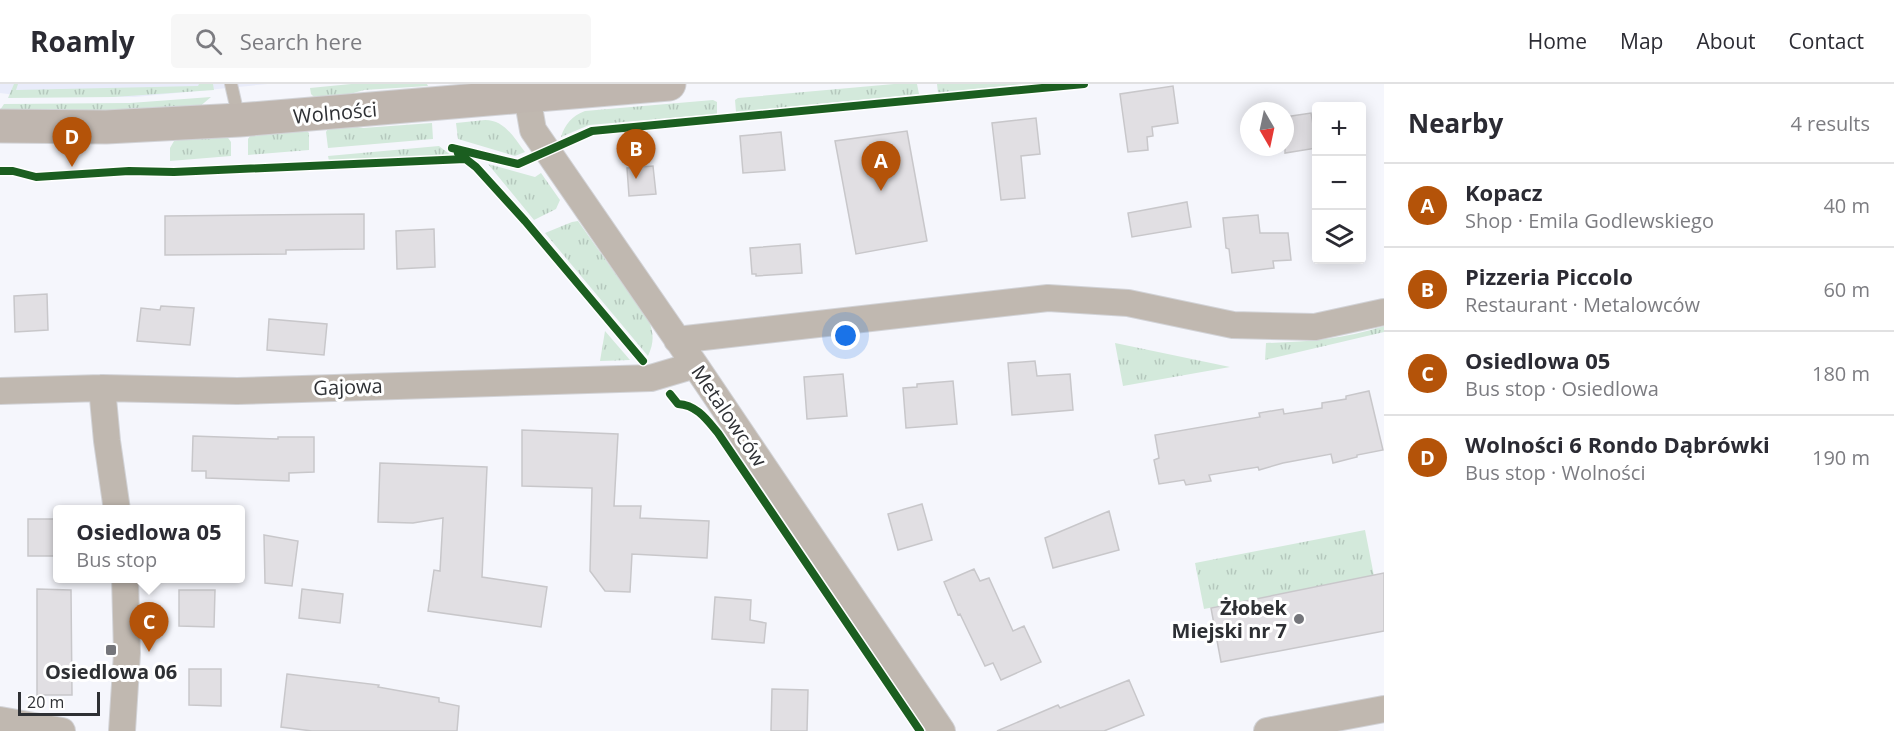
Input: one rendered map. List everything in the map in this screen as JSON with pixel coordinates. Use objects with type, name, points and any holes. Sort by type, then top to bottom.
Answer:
[{"type":"main road","name":"Wolności","points":[[0,126],[106,128],[239,120],[669,84]]},
{"type":"street","name":"Metalowców","points":[[527,96],[533,130],[942,731]]},
{"type":"street","points":[[678,340],[1048,298],[1128,303],[1233,326],[1315,327],[1384,312]]},
{"type":"street","name":"Gajowa","points":[[0,391],[102,388],[237,391],[651,378],[695,365]]},
{"type":"street","points":[[102,388],[116,505]]},
{"type":"street","points":[[122,731],[127,652],[125,583]]},
{"type":"street","points":[[1267,731],[1384,709]]},
{"type":"street","points":[[0,720],[62,731]]},
{"type":"lane","points":[[231,84],[239,120]]},
{"type":"shaded area","points":[[0,84],[268,84],[135,97],[16,95],[0,93]]},
{"type":"green space","points":[[14,84],[18,84],[16,90],[213,84],[214,90],[114,97],[8,98]]},
{"type":"green space","points":[[351,84],[427,84],[428,86],[364,90],[343,96],[315,98],[311,94],[310,88]]},
{"type":"green space","points":[[917,84],[919,94],[736,112],[735,100],[738,98]]},
{"type":"green space","points":[[937,84],[1023,84],[938,93]]},
{"type":"green space","points":[[211,97],[198,108],[68,113],[0,110],[4,104],[130,103]]},
{"type":"green space","points":[[713,100],[717,102],[717,114],[589,125],[561,137],[570,121],[585,111]]},
{"type":"green space","points":[[485,120],[504,126],[525,152],[515,156],[458,139],[456,123]]},
{"type":"green space","points":[[432,123],[433,139],[328,148],[326,132],[329,127],[346,125],[363,128]]},
{"type":"green space","points":[[305,129],[309,133],[309,150],[248,155],[248,139],[252,133]]},
{"type":"green space","points":[[226,135],[231,142],[231,156],[170,161],[170,148],[174,141]]},
{"type":"green space","points":[[439,146],[452,156],[329,161],[328,156]]},
{"type":"green space","points":[[488,164],[535,177],[541,173],[560,200],[556,209],[534,220]]},
{"type":"green space","points":[[578,221],[649,321],[653,338],[648,356],[545,233]]},
{"type":"green space","points":[[1384,326],[1384,332],[1265,360],[1266,343],[1326,339]]},
{"type":"green space","points":[[605,331],[630,360],[600,361]]},
{"type":"green space","points":[[1115,343],[1230,367],[1123,386]]},
{"type":"green space","points":[[1365,530],[1374,576],[1204,609],[1195,563]]},
{"type":"building","points":[[1173,86],[1178,123],[1152,127],[1153,136],[1147,137],[1148,150],[1128,152],[1120,94]]},
{"type":"building","points":[[1311,113],[1312,149],[1294,152],[1294,116]]},
{"type":"building","points":[[1036,118],[1040,154],[1021,156],[1025,198],[1001,200],[992,123]]},
{"type":"building","points":[[907,131],[927,241],[856,254],[835,141]]},
{"type":"building","points":[[781,132],[785,170],[743,173],[740,136]]},
{"type":"building","points":[[653,166],[656,194],[629,196],[627,168]]},
{"type":"building","points":[[1187,202],[1191,227],[1132,237],[1128,213]]},
{"type":"building","points":[[364,214],[364,249],[286,250],[286,254],[165,255],[165,216]]},
{"type":"building","points":[[1258,215],[1260,233],[1288,233],[1291,260],[1273,261],[1274,268],[1232,273],[1229,249],[1226,248],[1223,218]]},
{"type":"building","points":[[434,229],[435,267],[397,269],[396,231]]},
{"type":"building","points":[[800,244],[802,273],[756,276],[752,274],[750,248]]},
{"type":"building","points":[[47,294],[48,330],[15,332],[14,296]]},
{"type":"building","points":[[161,306],[194,308],[190,345],[137,341],[141,308],[160,310]]},
{"type":"building","points":[[269,319],[327,324],[324,355],[267,350]]},
{"type":"building","points":[[1035,361],[1037,376],[1070,374],[1073,410],[1012,415],[1008,363]]},
{"type":"building","points":[[843,374],[847,416],[807,419],[804,377]]},
{"type":"building","points":[[953,381],[957,424],[906,428],[903,388],[917,387],[917,384]]},
{"type":"building","points":[[1369,391],[1383,450],[1333,463],[1331,454],[1259,470],[1258,467],[1209,475],[1211,481],[1186,485],[1184,480],[1159,484],[1154,460],[1159,458],[1155,435],[1260,417],[1259,413],[1283,409],[1284,414],[1322,408],[1322,403],[1346,399],[1346,396]]},
{"type":"building","points":[[522,430],[618,434],[614,506],[641,506],[640,518],[709,521],[707,558],[632,554],[630,592],[605,591],[590,571],[592,488],[522,486]]},
{"type":"building","points":[[193,436],[278,439],[278,437],[314,437],[314,472],[289,473],[289,481],[206,478],[206,471],[192,471]]},
{"type":"building","points":[[380,463],[487,467],[482,577],[547,587],[541,627],[428,611],[434,570],[440,571],[443,518],[413,523],[378,522]]},
{"type":"building","points":[[922,504],[932,540],[898,550],[888,514]]},
{"type":"building","points":[[1109,511],[1119,550],[1053,568],[1045,538]]},
{"type":"building","points":[[28,519],[53,519],[53,556],[28,556]]},
{"type":"building","points":[[264,535],[298,541],[292,586],[265,583]]},
{"type":"building","points":[[974,569],[980,581],[989,578],[1013,631],[1024,626],[1041,662],[1001,680],[993,663],[985,666],[960,614],[958,615],[944,582]]},
{"type":"building","name":"Żłobek Miejski nr 7","points":[[1384,573],[1384,631],[1221,662],[1211,608]]},
{"type":"building","points":[[37,589],[71,590],[72,695],[37,695]]},
{"type":"building","points":[[302,589],[343,594],[340,623],[299,618]]},
{"type":"building","points":[[179,590],[215,590],[214,627],[179,626]]},
{"type":"building","points":[[715,597],[751,600],[750,620],[766,623],[764,643],[712,639]]},
{"type":"building","points":[[189,669],[221,669],[221,706],[189,705]]},
{"type":"building","points":[[287,674],[379,685],[378,687],[439,698],[439,702],[459,706],[457,731],[312,731],[281,727]]},
{"type":"building","points":[[1129,680],[1144,715],[1104,731],[997,731],[1058,705],[1060,708]]},
{"type":"building","points":[[772,689],[808,690],[807,731],[771,731]]},
{"type":"cycle path","points":[[452,148],[518,164],[592,131],[1084,84]]},
{"type":"cycle path","points":[[458,153],[476,167],[525,221],[643,361]]},
{"type":"cycle path","points":[[0,171],[13,171],[36,177],[129,171],[174,172],[465,159]]},
{"type":"cycle path","points":[[670,394],[678,404],[691,407],[701,414],[718,433],[920,731]]},
{"type":"place","name":"Wolności 6 Rondo Dąbrówki","points":[[72,167]]},
{"type":"place","name":"Pizzeria Piccolo","points":[[636,179]]},
{"type":"place","name":"Kopacz","points":[[881,191]]},
{"type":"place","name":"Żłobek Miejski nr 7","points":[[1299,619]]},
{"type":"place","name":"Osiedlowa 06","points":[[111,650]]},
{"type":"place","name":"Osiedlowa 05","points":[[149,652]]}]
